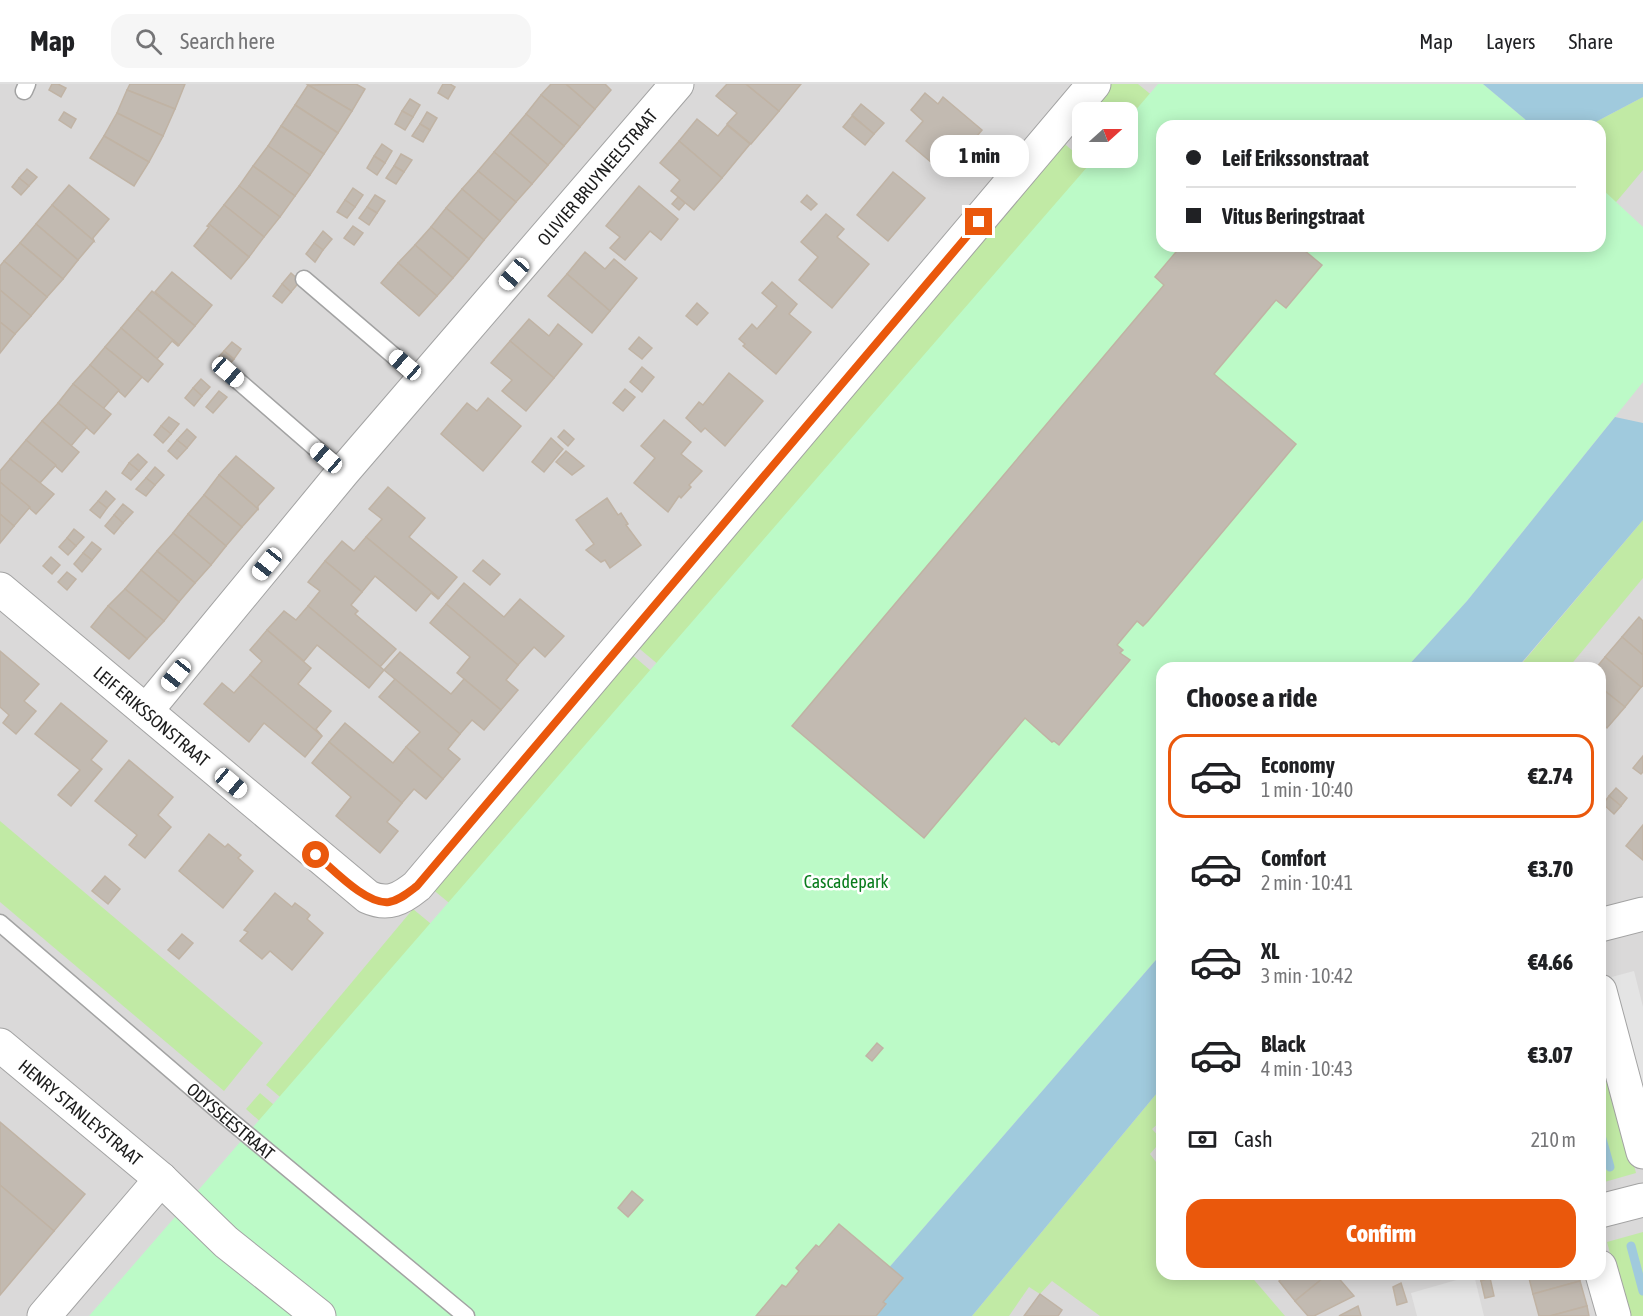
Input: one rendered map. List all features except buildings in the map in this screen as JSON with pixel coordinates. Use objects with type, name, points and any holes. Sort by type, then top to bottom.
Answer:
[{"type":"street","name":"OLIVIER BRUYNEELSTRAAT","points":[[146,711],[343,472],[677,84]]},
{"type":"street","name":"LEIF ERIKSSONSTRAAT","points":[[0,589],[368,897],[378,902],[390,902],[404,896],[417,886],[1094,84]]},
{"type":"street","points":[[1606,923],[1643,914]]},
{"type":"street","points":[[1606,1013],[1643,1152]]},
{"type":"street","name":"HENRY STANLEYSTRAAT","points":[[0,1045],[160,1179]]},
{"type":"street","points":[[44,1316],[160,1179],[226,1242],[319,1316]]},
{"type":"street","points":[[1606,1209],[1643,1200]]},
{"type":"street","points":[[1604,1280],[1614,1316]]},
{"type":"lane","points":[[304,279],[422,380]]},
{"type":"lane","points":[[228,372],[343,472]]},
{"type":"lane","name":"ODYSSEESTRAAT","points":[[0,923],[220,1112],[466,1316]]},
{"type":"shaded area","points":[[0,84],[1643,84],[1643,1316],[0,1316]]},
{"type":"shaded area","points":[[1634,971],[1643,1007],[1643,1110],[1608,978]]},
{"type":"shaded area","points":[[1456,1280],[1475,1280],[1484,1316],[1417,1316],[1411,1293]]},
{"type":"green space","points":[[1108,84],[1138,84],[1170,110],[1161,120],[1156,120],[1156,126],[1138,147],[1138,102],[1093,102]]},
{"type":"green space","name":"Cascadepark","points":[[1158,84],[1483,84],[1526,120],[1156,120],[1156,252],[1606,252],[1606,193],[1643,227],[1643,382],[1467,601],[1412,662],[1156,662],[1156,960],[847,1316],[89,1316],[1086,168],[1138,168],[1138,107]]},
{"type":"green space","points":[[1643,97],[1643,170],[1606,214],[1606,120],[1599,120]]},
{"type":"green space","points":[[1061,141],[1072,150],[1072,168],[1093,168],[1110,182],[684,686],[635,645]]},
{"type":"green space","points":[[1643,520],[1643,578],[1573,662],[1523,662]]},
{"type":"green space","points":[[630,653],[678,694],[313,1125],[266,1085],[413,909],[453,942],[471,921],[431,888]]},
{"type":"green space","points":[[0,821],[263,1043],[224,1091],[0,902]]},
{"type":"green space","points":[[1606,1056],[1636,1173],[1606,1182]]},
{"type":"green space","points":[[260,1093],[307,1133],[264,1125],[246,1109]]},
{"type":"green space","points":[[1156,1094],[1156,1125],[1152,1129],[1156,1133],[1156,1147],[1150,1154],[1156,1162],[1156,1280],[1254,1280],[1285,1316],[1100,1316],[1052,1281],[1040,1294],[1029,1287],[1009,1316],[972,1316]]},
{"type":"green space","points":[[1643,1232],[1643,1316],[1627,1316],[1607,1242]]},
{"type":"water","points":[[1483,84],[1643,84],[1643,97],[1599,120],[1526,120]]},
{"type":"water","points":[[1615,417],[1643,423],[1643,520],[1522,662],[1412,662],[1467,601]]},
{"type":"water","points":[[1156,960],[1156,1094],[972,1316],[847,1316]]},
{"type":"waterway","points":[[1606,1153],[1610,1167]]},
{"type":"waterway","points":[[1631,1246],[1643,1291]]},
{"type":"route","points":[[316,855],[368,897],[378,902],[390,902],[404,896],[417,886],[979,222]]}]
